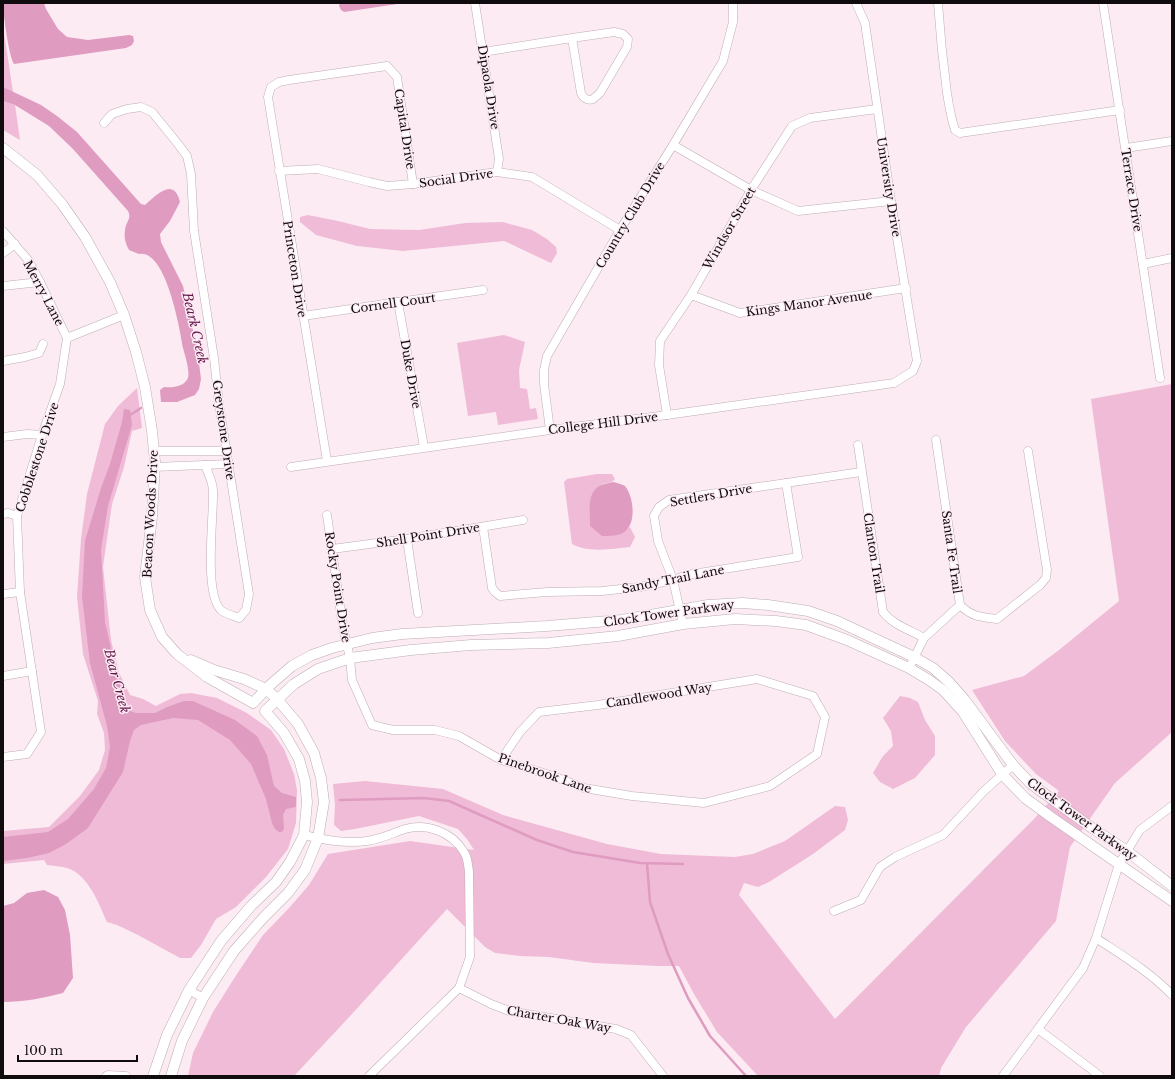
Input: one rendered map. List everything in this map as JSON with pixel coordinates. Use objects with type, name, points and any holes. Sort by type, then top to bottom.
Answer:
[{"type":"street","name":"Dipaola Drive","points":[[475,3],[500,159],[497,172]]},
{"type":"street","name":"Country Club Drive","points":[[550,430],[544,384],[544,370],[547,356],[620,230],[723,61],[733,22],[733,3]]},
{"type":"street","name":"University Drive","points":[[856,3],[865,23],[891,201],[917,361],[913,371]]},
{"type":"street","points":[[938,3],[945,79],[952,122],[955,130],[960,132],[1120,110]]},
{"type":"street","name":"Terrace Drive","points":[[1103,3],[1160,378]]},
{"type":"street","points":[[483,52],[572,38],[614,32],[623,34],[628,39],[627,47],[600,94],[593,100],[587,100],[581,93],[572,38]]},
{"type":"street","name":"Capital Drive","points":[[279,82],[387,66],[397,77],[413,184]]},
{"type":"street","name":"Princeton Drive","points":[[279,82],[271,87],[268,97],[327,461]]},
{"type":"street","name":"Greystone Drive","points":[[104,123],[112,114],[127,109],[141,107],[152,112],[187,156],[191,174],[194,231],[214,358],[226,451],[249,594],[246,610],[239,618],[222,611],[214,598],[211,557],[213,490],[205,465]]},
{"type":"street","name":"Windsor Street","points":[[667,415],[659,365],[660,341],[691,295],[751,190],[792,126],[810,118],[877,109]]},
{"type":"street","points":[[1126,148],[1172,141]]},
{"type":"street","points":[[673,145],[751,190],[798,211],[891,201]]},
{"type":"street","name":"Beacon Woods Drive","points":[[3,148],[37,175],[62,204],[85,237],[106,276],[124,315],[145,387],[152,430],[154,451],[152,517],[145,577],[150,610],[162,637],[177,654],[207,678],[253,702],[265,711]]},
{"type":"street","name":"Social Drive","points":[[279,171],[318,169],[387,186],[413,184],[497,172],[532,177],[620,230]]},
{"type":"street","name":"Merry Lane","points":[[3,231],[29,262],[67,338]]},
{"type":"street","points":[[3,253],[15,244]]},
{"type":"street","points":[[1143,264],[1172,258]]},
{"type":"street","points":[[3,286],[40,282]]},
{"type":"street","name":"Kings Manor Avenue","points":[[691,295],[740,313],[906,288]]},
{"type":"street","name":"Cornell Court","points":[[303,316],[483,290]]},
{"type":"street","name":"Duke Drive","points":[[398,302],[424,447]]},
{"type":"street","points":[[67,338],[124,315]]},
{"type":"street","name":"Cobblestone Drive","points":[[3,757],[26,754],[40,732],[20,592],[18,516],[42,436],[60,384],[67,338]]},
{"type":"street","points":[[3,361],[39,353],[43,344]]},
{"type":"street","name":"College Hill Drive","points":[[291,467],[424,447],[894,383],[913,371]]},
{"type":"street","points":[[3,437],[27,434],[42,436]]},
{"type":"street","name":"Santa Fe Trail","points":[[909,668],[924,638],[960,605],[936,440]]},
{"type":"street","name":"Clanton Trail","points":[[858,445],[883,612],[888,619],[924,638]]},
{"type":"street","points":[[154,451],[226,451]]},
{"type":"street","points":[[960,605],[967,612],[978,616],[997,619],[1040,585],[1046,578],[1047,570],[1028,451]]},
{"type":"street","points":[[154,467],[229,464]]},
{"type":"street","name":"Settlers Drive","points":[[683,624],[673,580],[658,541],[654,516],[659,507],[669,500],[861,472]]},
{"type":"street","name":"Sandy Trail Lane","points":[[482,527],[492,588],[500,596],[547,592],[602,591],[640,587],[673,580],[687,575],[798,557],[786,483]]},
{"type":"street","points":[[3,514],[8,513],[18,516]]},
{"type":"street","name":"Rocky Point Drive","points":[[327,515],[343,628],[350,658]]},
{"type":"street","name":"Shell Point Drive","points":[[332,549],[408,539],[523,520]]},
{"type":"street","points":[[408,539],[418,613]]},
{"type":"street","points":[[3,594],[20,592]]},
{"type":"street","name":"Clock Tower Parkway","points":[[253,702],[292,666],[312,656],[346,644],[372,638],[402,634],[614,621],[708,605],[742,603],[808,611],[837,621],[914,657],[933,668],[949,682],[964,699],[1013,765],[1031,784],[1127,851],[1172,886]]},
{"type":"street","name":"Clock Tower Parkway","points":[[265,711],[294,684],[318,669],[350,658],[411,650],[471,645],[548,643],[618,636],[683,624],[735,619],[776,621],[806,625],[847,640],[909,668],[943,690],[963,712],[1002,774],[1025,798],[1172,901]]},
{"type":"street","name":"Beacon Woods Drive","points":[[177,654],[214,670],[244,679],[266,689],[277,699]]},
{"type":"street","name":"Pinebrook Lane","points":[[350,658],[352,680],[372,725],[393,730],[435,730],[458,736],[501,760],[553,776],[584,788],[632,796],[704,803],[770,786],[817,754],[825,717]]},
{"type":"street","points":[[3,676],[32,671]]},
{"type":"street","name":"Candlewood Way","points":[[501,760],[520,732],[539,712],[598,705],[757,679],[813,696],[825,717]]},
{"type":"street","points":[[171,1076],[182,1041],[203,998],[234,951],[263,918],[288,893],[304,870],[318,838],[324,802],[321,778],[314,753],[298,724],[277,699]]},
{"type":"street","points":[[153,1076],[166,1035],[189,990],[221,941],[251,906],[276,882],[290,862],[304,835],[307,802],[305,781],[299,759],[284,733],[265,711]]},
{"type":"street","points":[[834,911],[861,900],[880,867],[895,858],[943,836],[984,791],[1013,765]]},
{"type":"street","points":[[1002,1076],[1083,968],[1096,938],[1120,864],[1140,830],[1172,806]]},
{"type":"street","points":[[304,835],[341,842],[367,841],[388,836],[406,829],[421,827],[429,828],[438,830],[450,837],[464,851],[466,857],[469,872],[470,957],[459,988],[369,1076]]},
{"type":"street","points":[[1096,938],[1142,968],[1172,995]]},
{"type":"street","name":"Charter Oak Way","points":[[459,988],[509,1011],[616,1029],[631,1035],[664,1076]]},
{"type":"street","points":[[189,990],[203,998]]},
{"type":"street","points":[[1038,1029],[1100,1076]]},
{"type":"street","points":[[106,1076],[126,1076]]},
{"type":"shaded area","points":[[3,26],[13,92],[3,87]]},
{"type":"shaded area","points":[[3,101],[15,105],[20,140],[3,130]]},
{"type":"shaded area","points":[[308,215],[370,229],[419,230],[465,223],[503,222],[532,230],[547,239],[556,247],[557,253],[551,263],[504,241],[403,251],[357,246],[316,235],[300,222],[300,217]]},
{"type":"shaded area","points":[[504,335],[525,342],[519,370],[520,388],[527,389],[530,409],[536,408],[538,419],[498,425],[496,412],[468,416],[457,343]]},
{"type":"shaded area","points":[[1172,384],[1172,732],[1115,783],[1070,847],[1056,921],[966,1027],[941,1068],[939,1076],[758,1076],[717,1032],[679,966],[593,963],[549,957],[495,953],[485,947],[447,909],[294,1076],[188,1076],[193,1053],[213,1012],[235,977],[263,935],[309,885],[328,854],[410,841],[474,850],[458,829],[419,816],[341,831],[334,825],[335,805],[333,784],[365,781],[443,789],[503,815],[607,844],[661,854],[735,857],[753,854],[785,841],[835,806],[845,807],[848,820],[845,830],[813,854],[769,882],[758,887],[744,883],[739,895],[835,1019],[1034,819],[1059,791],[1036,774],[1005,741],[972,690],[1024,676],[1059,650],[1119,601],[1091,399]]},
{"type":"shaded area","points":[[137,388],[142,428],[132,431],[124,467],[112,504],[103,567],[111,640],[119,673],[130,695],[143,699],[156,706],[180,694],[191,693],[217,698],[247,713],[271,730],[284,749],[294,774],[297,790],[296,823],[288,849],[266,877],[236,907],[216,919],[201,945],[191,958],[180,958],[138,935],[107,922],[91,888],[79,874],[71,870],[63,867],[47,865],[44,860],[3,864],[3,831],[49,827],[80,796],[99,770],[105,750],[104,733],[97,714],[98,701],[83,654],[77,597],[81,539],[87,494],[105,424],[118,406]]},
{"type":"shaded area","points":[[597,474],[612,474],[615,479],[612,482],[601,485],[593,493],[590,504],[590,526],[623,533],[630,527],[635,537],[630,547],[585,549],[572,544],[564,482],[567,479]]},
{"type":"shaded area","points":[[900,696],[910,698],[918,702],[925,720],[935,736],[935,755],[915,778],[893,789],[880,782],[873,773],[883,756],[893,746],[891,731],[883,718]]},
{"type":"water","points":[[3,3],[44,3],[58,29],[67,37],[88,40],[129,35],[133,36],[134,41],[132,45],[126,48],[14,64],[8,44]]},
{"type":"water","points":[[340,3],[404,3],[344,12],[339,6]]},
{"type":"water","points":[[3,87],[41,105],[77,132],[141,204],[145,205],[164,190],[174,190],[177,194],[180,202],[170,221],[160,234],[161,242],[183,286],[197,348],[201,379],[199,389],[195,395],[177,402],[161,402],[160,390],[164,387],[174,387],[184,383],[188,378],[188,367],[175,309],[164,277],[157,264],[149,256],[129,250],[125,240],[126,227],[129,218],[128,211],[73,149],[49,126],[15,105],[3,101]]},
{"type":"water","points":[[124,409],[130,410],[132,425],[108,506],[101,550],[105,622],[117,675],[127,710],[136,713],[155,713],[184,701],[193,701],[235,720],[257,736],[267,755],[274,786],[282,793],[296,797],[296,807],[286,809],[283,815],[284,829],[282,832],[279,832],[275,829],[272,823],[266,799],[251,764],[230,740],[198,720],[173,718],[141,725],[134,730],[123,772],[88,828],[66,844],[49,853],[3,861],[3,837],[48,832],[68,819],[94,789],[106,768],[110,747],[107,726],[90,663],[82,597],[85,541],[110,464],[122,422]]},
{"type":"water","points":[[613,482],[625,486],[628,491],[632,504],[632,518],[627,529],[623,533],[602,536],[590,526],[591,498],[596,488]]},
{"type":"water","points":[[44,890],[58,897],[65,910],[70,935],[73,978],[63,993],[48,997],[3,1002],[3,906],[14,903],[27,893]]},
{"type":"waterway","name":"Bear Creek","points":[[129,417],[141,408]]},
{"type":"waterway","points":[[340,800],[424,798],[449,801],[537,840],[573,852],[640,863],[683,864]]},
{"type":"waterway","points":[[647,863],[650,902],[668,954],[688,998],[710,1036],[746,1076]]},
{"type":"water label","name":"Beark Creek","points":[[195,328]]}]
